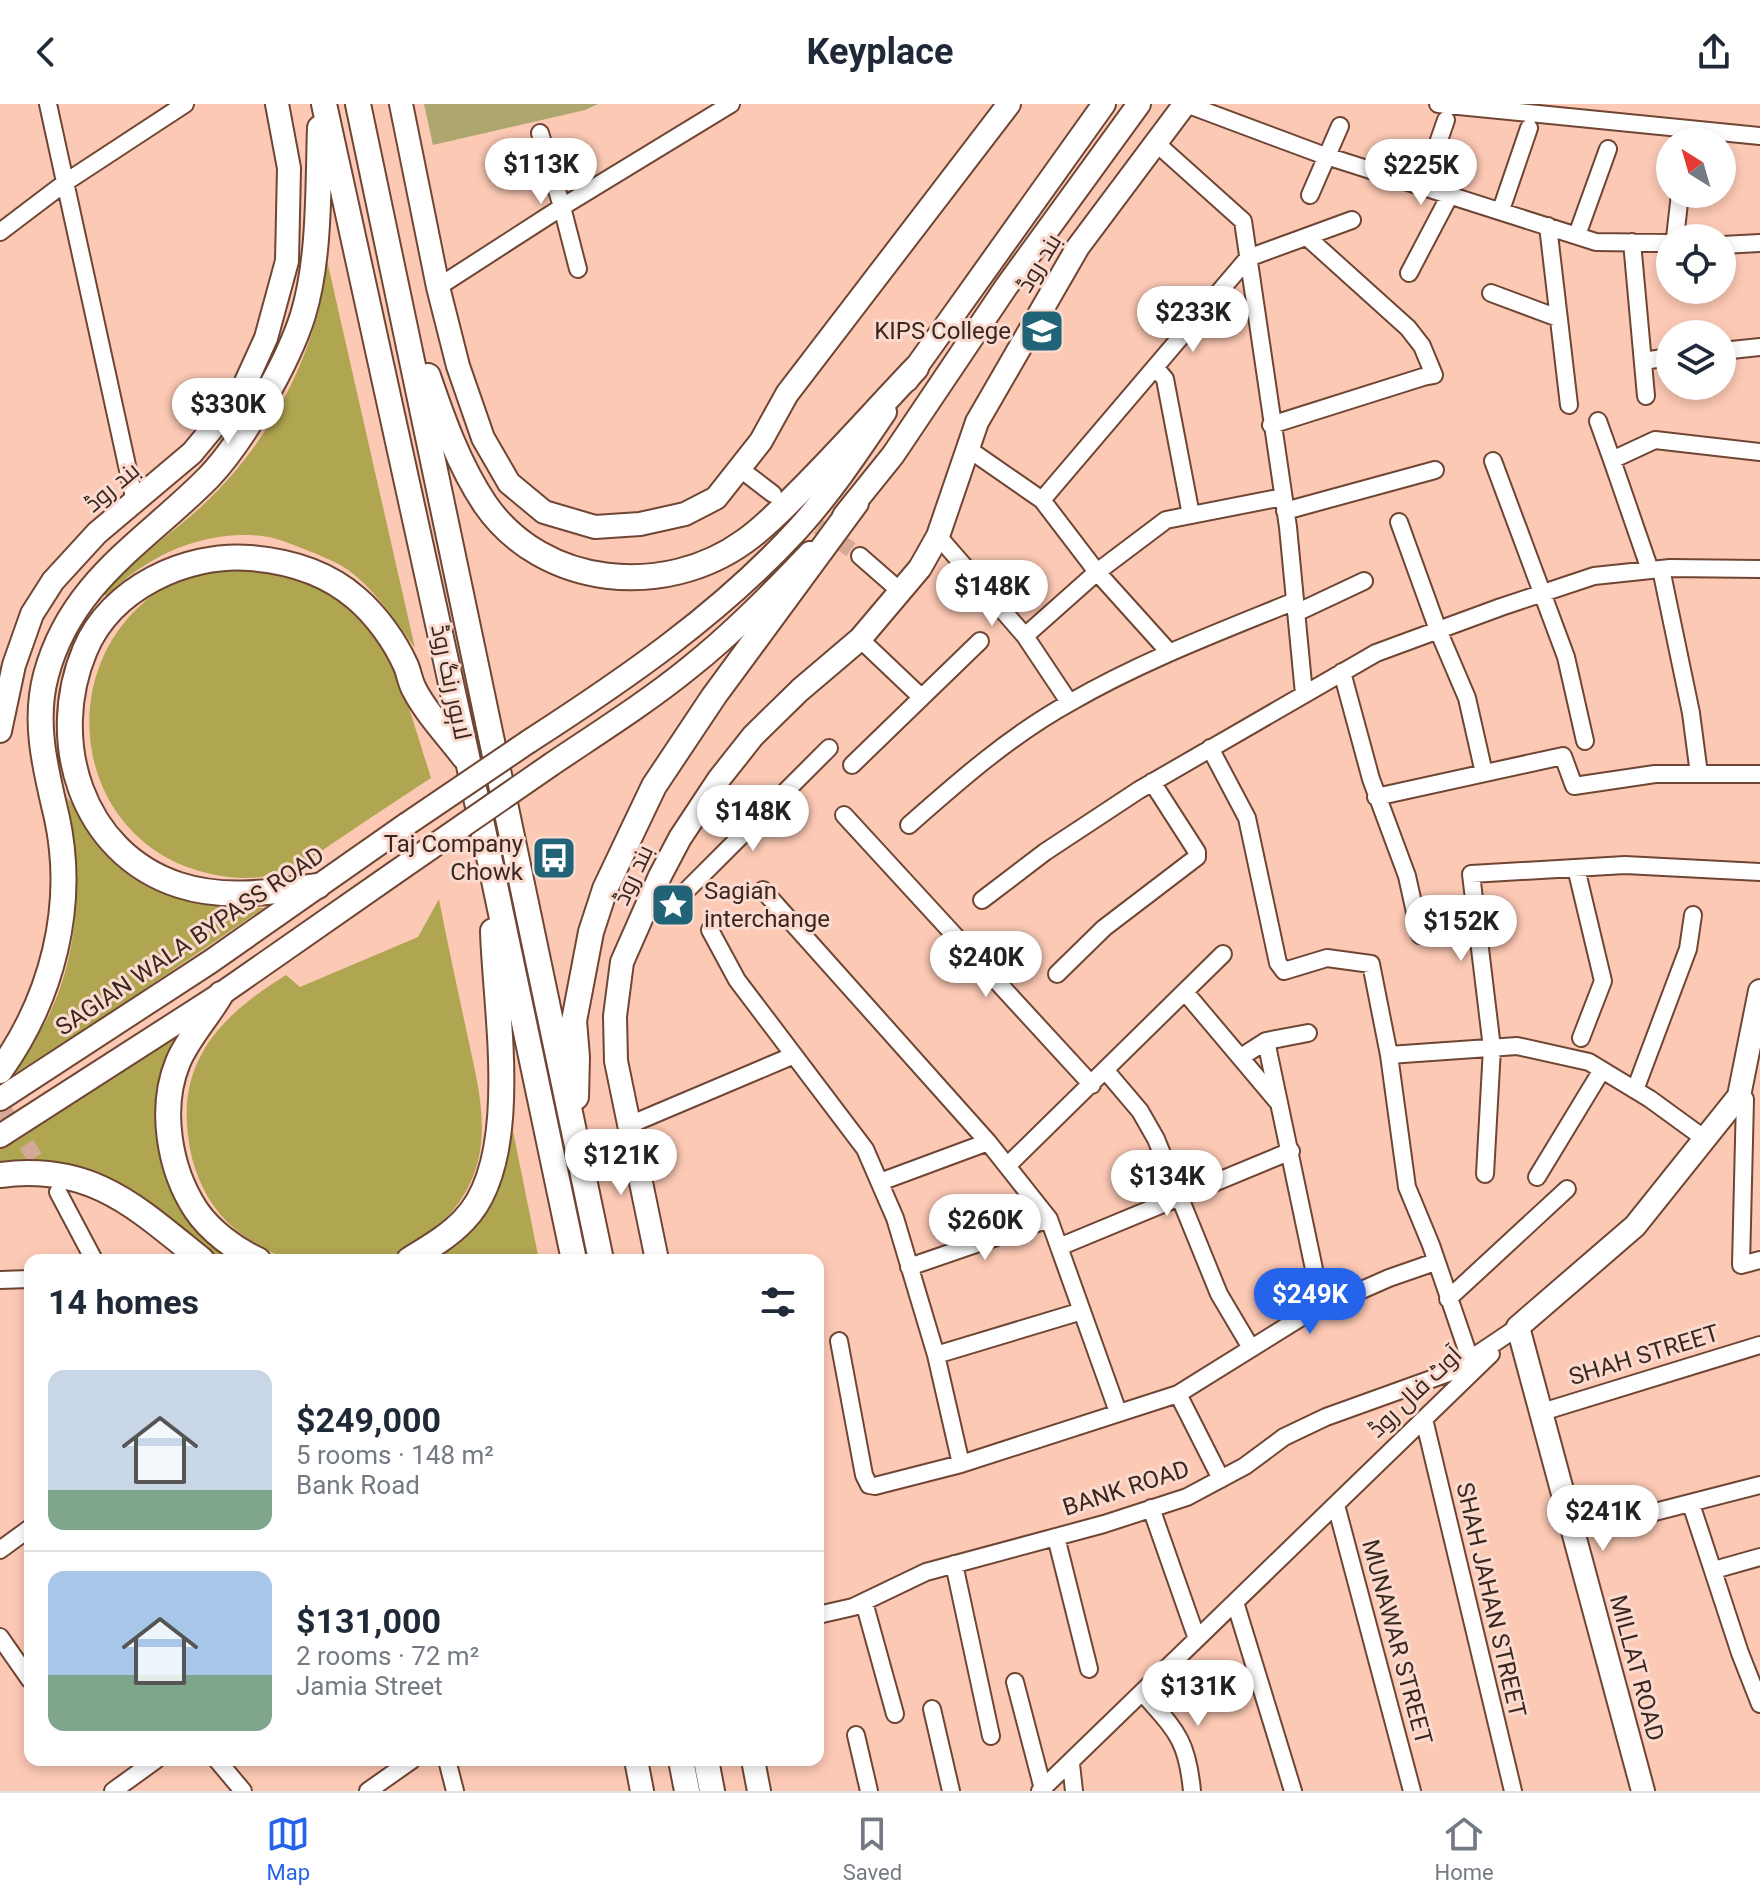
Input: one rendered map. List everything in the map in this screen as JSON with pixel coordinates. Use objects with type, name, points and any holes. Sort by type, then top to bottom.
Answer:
[{"type":"highway","name":"لاہور رنگ روڈ","points":[[323,104],[491,866],[573,1254]]},
{"type":"highway","points":[[0,1071],[39,1004],[59,934],[63,900],[62,847],[47,783],[40,718],[45,677],[75,607],[100,575],[211,475],[261,402],[283,359],[303,315],[315,250],[323,104]]},
{"type":"highway","name":"لاہور رنگ روڈ","points":[[358,104],[600,1254]]},
{"type":"highway","points":[[400,308],[455,449],[486,504],[511,533],[542,555],[582,573],[625,579],[668,573],[711,561],[744,542],[811,479],[916,368]]},
{"type":"highway","points":[[574,1138],[577,1057],[574,1021],[591,932],[605,889],[654,786],[714,696],[856,503]]},
{"type":"highway","points":[[318,886],[243,895],[217,894],[178,885],[140,866],[111,841],[91,812],[77,777],[69,739],[69,710],[74,680],[86,646],[111,611],[136,589],[168,571],[226,556],[302,566],[324,577],[356,598],[388,634],[414,690],[468,762]]},
{"type":"highway","points":[[419,1254],[466,1219],[484,1189],[496,1145],[501,1117],[501,1085],[491,866]]},
{"type":"highway","points":[[221,994],[178,1062],[168,1101],[170,1143],[182,1183],[197,1212],[224,1238],[249,1254]]},
{"type":"highway","points":[[0,1175],[51,1173],[108,1190],[136,1207],[195,1254]]},
{"type":"highway","points":[[682,1766],[687,1791]]},
{"type":"highway","points":[[707,1766],[712,1791]]},
{"type":"main road","name":"بند روڈ","points":[[0,731],[3,705],[32,614],[53,581],[97,533],[192,453],[240,395],[266,338],[287,261],[289,168],[277,104]]},
{"type":"main road","points":[[401,104],[438,287],[458,366],[483,438],[509,483],[544,512],[595,527],[640,524],[685,514],[716,498],[761,441],[787,394],[1009,104]]},
{"type":"main road","name":"SAGIAN WALA BYPASS ROAD","points":[[0,1099],[210,962],[407,824],[634,672],[689,630],[764,564],[799,527],[844,470],[1104,104]]},
{"type":"main road","points":[[0,1136],[221,994],[691,667],[758,605],[856,503],[893,455],[1006,287],[1139,104]]},
{"type":"main road","name":"بند روڈ","points":[[656,1254],[616,1061],[615,1016],[622,962],[645,909],[680,838],[719,779],[753,736],[800,690],[860,639],[920,568],[938,536],[977,422],[1078,247],[1185,104]]},
{"type":"main road","name":"آوٹ فال روڈ","points":[[1518,1327],[1635,1226],[1705,1139],[1748,1097],[1760,991]]},
{"type":"main road","name":"MILLAT ROAD","points":[[1518,1327],[1643,1791]]},
{"type":"main road","points":[[637,1766],[642,1791]]},
{"type":"main road","points":[[754,1766],[759,1791]]},
{"type":"street","points":[[48,104],[135,502]]},
{"type":"street","points":[[0,232],[66,182],[185,104]]},
{"type":"street","points":[[438,287],[731,104]]},
{"type":"street","points":[[1185,104],[1327,157],[1596,242],[1656,243]]},
{"type":"street","points":[[1438,104],[1760,136]]},
{"type":"street","points":[[1423,186],[1446,120]]},
{"type":"street","points":[[1310,195],[1340,126]]},
{"type":"street","points":[[1501,210],[1529,128]]},
{"type":"street","points":[[540,133],[578,269]]},
{"type":"street","points":[[1156,143],[1243,221],[1284,504],[1304,694]]},
{"type":"street","points":[[1577,235],[1608,149]]},
{"type":"street","points":[[1409,273],[1450,195]]},
{"type":"street","points":[[1042,500],[1248,258],[1352,220]]},
{"type":"street","points":[[1548,226],[1569,405]]},
{"type":"street","points":[[1271,425],[1434,375],[1422,346],[1408,328],[1307,237]]},
{"type":"street","points":[[1632,242],[1646,396]]},
{"type":"street","points":[[1736,244],[1760,243]]},
{"type":"street","points":[[1491,293],[1558,318]]},
{"type":"street","points":[[1736,350],[1760,347]]},
{"type":"street","points":[[1643,361],[1656,359]]},
{"type":"street","points":[[1155,367],[1165,379],[1191,515]]},
{"type":"street","points":[[1598,421],[1656,569],[1691,713],[1699,774]]},
{"type":"street","points":[[1612,460],[1655,440],[1760,452]]},
{"type":"street","points":[[967,448],[1042,500],[1097,572],[1169,652]]},
{"type":"street","points":[[1493,461],[1566,657],[1585,741]]},
{"type":"street","points":[[739,468],[773,494]]},
{"type":"street","points":[[1025,636],[1097,572],[1166,520],[1284,504],[1435,470]]},
{"type":"street","points":[[1399,522],[1438,630],[1467,698],[1484,773]]},
{"type":"street","points":[[938,536],[1025,636],[1069,702]]},
{"type":"street","points":[[860,556],[900,591]]},
{"type":"street","points":[[982,900],[1045,852],[1152,782],[1376,653],[1594,576],[1656,569],[1760,569]]},
{"type":"street","points":[[909,825],[979,764],[1069,702],[1169,652],[1364,581]]},
{"type":"street","points":[[860,639],[920,696]]},
{"type":"street","points":[[852,765],[980,641]]},
{"type":"street","points":[[1342,672],[1376,797],[1407,876],[1420,935]]},
{"type":"street","points":[[645,909],[682,895],[829,748]]},
{"type":"street","points":[[1210,748],[1247,818],[1278,963],[1284,971],[1327,958],[1371,964],[1389,1055],[1407,1187],[1470,1359]]},
{"type":"street","points":[[1376,797],[1563,756],[1574,786],[1655,774],[1760,774]]},
{"type":"street","points":[[1057,974],[1104,928],[1197,857],[1197,852],[1152,782]]},
{"type":"street","points":[[844,815],[1092,1085]]},
{"type":"street","points":[[1485,1174],[1492,1048],[1471,874],[1625,865],[1760,872]]},
{"type":"street","points":[[1576,868],[1603,981],[1581,1038]]},
{"type":"street","points":[[763,890],[988,1142],[1049,1219],[1118,1412]]},
{"type":"street","points":[[1635,1090],[1688,949],[1693,915]]},
{"type":"street","points":[[710,930],[737,980],[865,1149],[895,1218],[936,1355],[961,1464]]},
{"type":"street","points":[[1007,1166],[1223,954]]},
{"type":"street","points":[[1185,992],[1279,1103]]},
{"type":"street","points":[[1241,1057],[1266,1041],[1308,1033]]},
{"type":"street","points":[[1266,1041],[1322,1307]]},
{"type":"street","points":[[1389,1055],[1517,1046],[1589,1062],[1705,1139]]},
{"type":"street","points":[[629,1125],[792,1056]]},
{"type":"street","points":[[1537,1177],[1602,1070]]},
{"type":"street","points":[[1106,1071],[1140,1111],[1156,1139],[1219,1294],[1251,1348]]},
{"type":"street","points":[[1748,1097],[1741,1265],[1760,1260]]},
{"type":"street","points":[[880,1182],[988,1142]]},
{"type":"street","points":[[1059,1247],[1291,1151]]},
{"type":"street","points":[[1448,1299],[1567,1189]]},
{"type":"street","points":[[58,1192],[91,1254]]},
{"type":"street","points":[[909,1267],[1049,1219]]},
{"type":"street","points":[[839,1341],[864,1475],[869,1485],[890,1483],[961,1464],[1178,1394],[1322,1307],[1435,1262]]},
{"type":"street","points":[[0,1280],[24,1279]]},
{"type":"street","points":[[936,1355],[1082,1311]]},
{"type":"street","name":"BANK ROAD","points":[[824,1614],[853,1607],[926,1572],[1187,1497],[1245,1466],[1284,1437],[1326,1417],[1451,1372],[1518,1327]]},
{"type":"street","name":"آوٹ فال روڈ","points":[[1042,1790],[1518,1327]]},
{"type":"street","name":"SHAH STREET","points":[[1542,1412],[1760,1345]]},
{"type":"street","points":[[1178,1394],[1221,1479]]},
{"type":"street","name":"SHAH JAHAN STREET","points":[[1424,1419],[1513,1791]]},
{"type":"street","points":[[1612,1523],[1760,1485]]},
{"type":"street","points":[[1691,1504],[1760,1704]]},
{"type":"street","name":"MUNAWAR STREET","points":[[1336,1505],[1412,1791]]},
{"type":"street","points":[[1151,1508],[1197,1639]]},
{"type":"street","points":[[0,1550],[24,1532]]},
{"type":"street","points":[[1056,1537],[1089,1669]]},
{"type":"street","points":[[1714,1570],[1760,1557]]},
{"type":"street","points":[[954,1564],[991,1736]]},
{"type":"street","points":[[864,1602],[895,1714]]},
{"type":"street","points":[[1235,1602],[1293,1791]]},
{"type":"street","points":[[0,1637],[24,1671]]},
{"type":"street","points":[[1015,1682],[1042,1790]]},
{"type":"street","points":[[1142,1692],[1181,1738],[1192,1791]]},
{"type":"street","points":[[932,1709],[951,1791]]},
{"type":"street","points":[[856,1735],[869,1791]]},
{"type":"street","points":[[1071,1764],[1074,1791]]},
{"type":"street","points":[[113,1791],[148,1766]]},
{"type":"street","points":[[222,1766],[243,1791]]},
{"type":"street","points":[[368,1791],[403,1766]]},
{"type":"street","points":[[449,1766],[455,1791]]},
{"type":"shaded area","points":[[424,104],[598,104],[585,110],[433,145]]},
{"type":"shaded area","points":[[326,256],[415,648],[381,602],[352,572],[322,556],[268,537],[219,537],[178,548],[140,568],[107,596],[103,594],[126,570],[204,504],[258,441],[286,394],[308,344],[321,302]]},
{"type":"shaded area","points":[[221,568],[260,568],[280,572],[326,590],[351,608],[371,631],[401,686],[431,778],[303,862],[286,871],[265,876],[242,878],[208,873],[187,867],[149,846],[120,817],[101,783],[91,744],[90,704],[100,665],[119,629],[157,592]]},
{"type":"shaded area","points":[[67,797],[118,858],[165,892],[202,904],[264,908],[83,1031],[9,1077],[43,1026],[56,1000],[72,943],[75,854]]},
{"type":"shaded area","points":[[439,899],[481,1110],[481,1144],[472,1178],[454,1210],[441,1224],[396,1254],[271,1252],[227,1222],[208,1197],[195,1168],[187,1126],[188,1098],[194,1072],[204,1050],[238,1010],[286,975],[300,987],[418,937]]},
{"type":"shaded area","points":[[221,994],[193,1036],[170,1143],[230,1254],[190,1250],[108,1190],[0,1175],[0,1137]]},
{"type":"shaded area","points":[[513,1131],[538,1254],[419,1254],[438,1242]]},
{"type":"tunnel","points":[[779,499],[860,556]]},
{"type":"tunnel","points":[[0,1104],[49,1179]]},
{"type":"place","name":"KIPS College","points":[[1042,331]]},
{"type":"place","name":"Taj Company Chowk","points":[[554,858]]},
{"type":"place","name":"Sagian interchange","points":[[673,905]]}]
